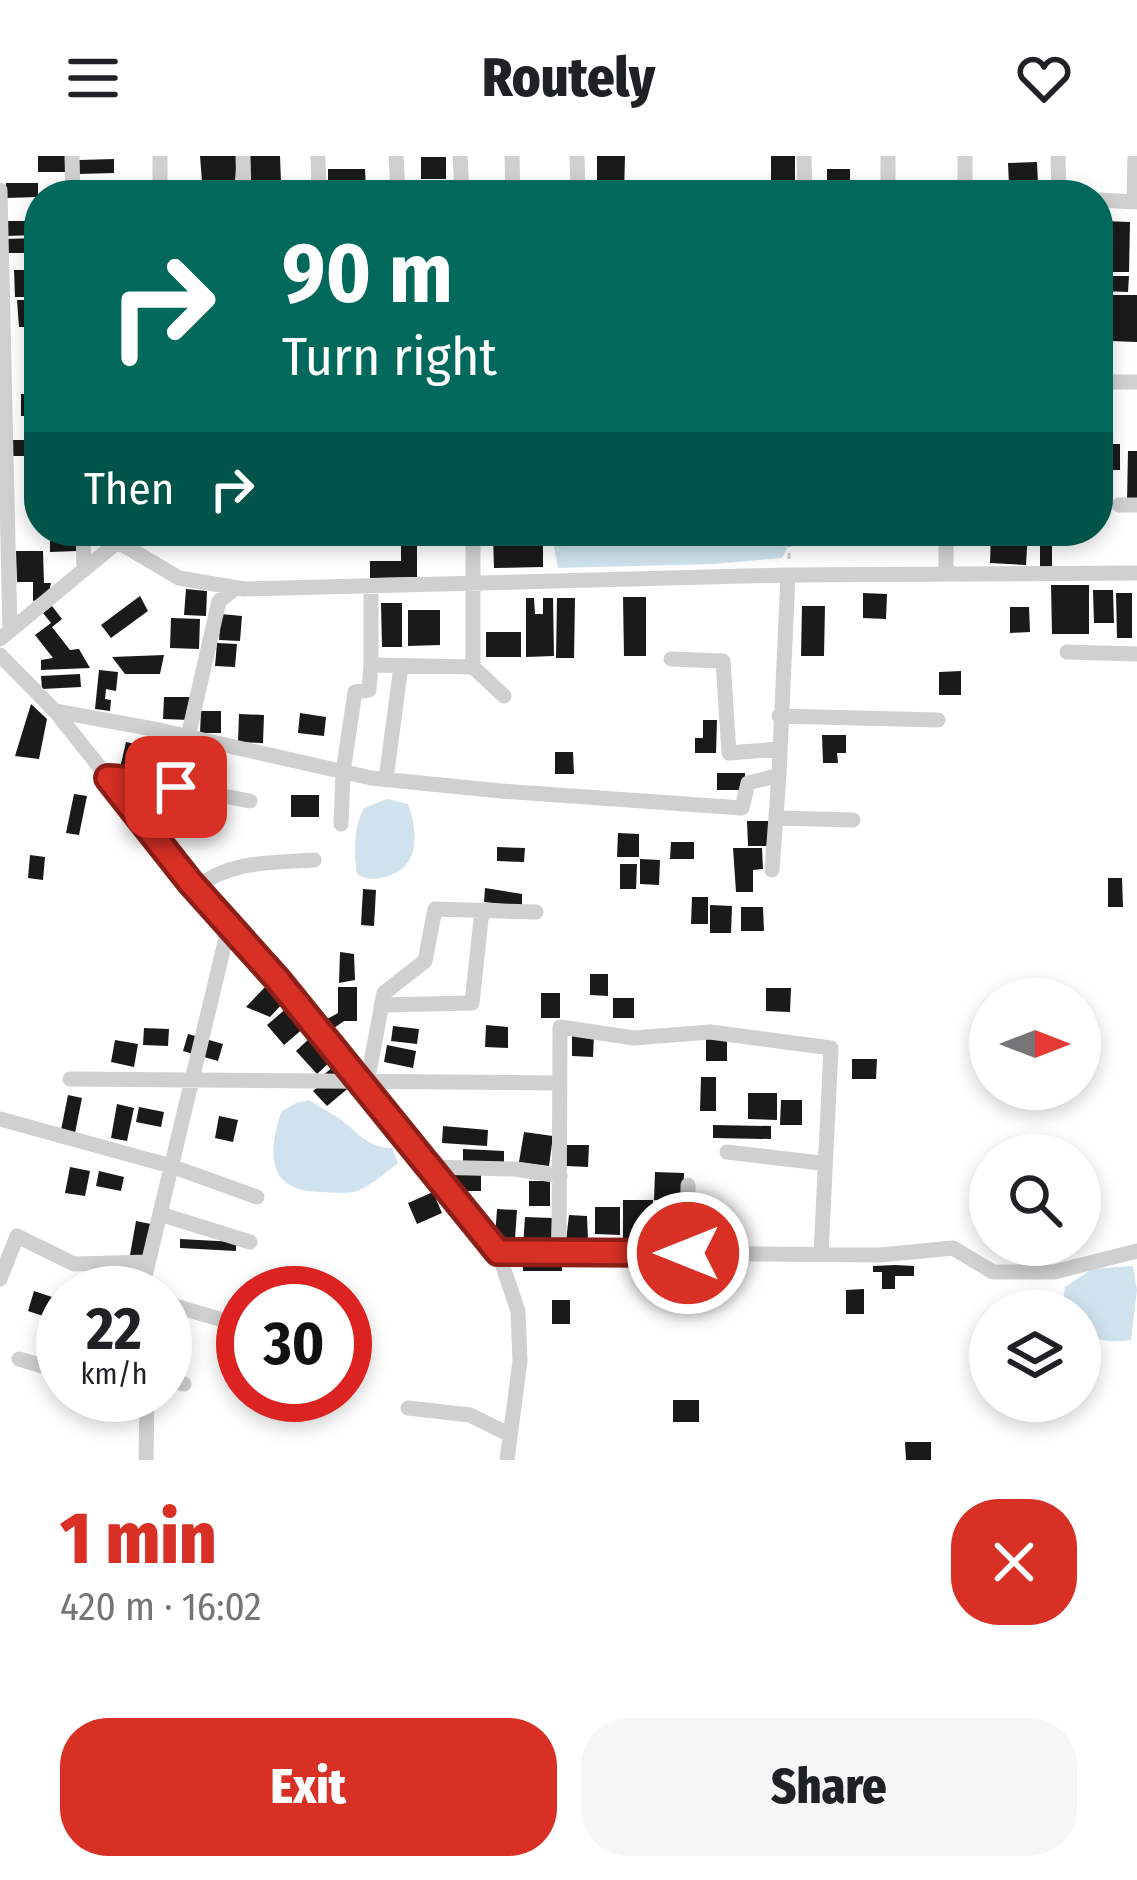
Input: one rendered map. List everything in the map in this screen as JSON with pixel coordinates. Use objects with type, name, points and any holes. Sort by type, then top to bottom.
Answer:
[{"type":"street","points":[[1135,156],[1135,202]]},
{"type":"street","points":[[0,190],[5,635]]},
{"type":"street","points":[[1113,382],[1137,382]]},
{"type":"street","points":[[1119,505],[1137,505]]},
{"type":"street","points":[[83,546],[84,570]]},
{"type":"street","points":[[5,635],[112,546]]},
{"type":"street","points":[[137,546],[179,578],[236,588],[788,575],[1137,573]]},
{"type":"street","points":[[473,546],[473,668]]},
{"type":"street","points":[[946,546],[946,574]]},
{"type":"street","points":[[772,870],[788,575]]},
{"type":"street","points":[[341,824],[355,692],[369,690],[370,586]]},
{"type":"street","points":[[188,736],[219,601],[236,588]]},
{"type":"street","points":[[1067,652],[1137,654]]},
{"type":"street","points":[[0,655],[55,710],[498,1252],[518,1311],[520,1361],[507,1460]]},
{"type":"street","points":[[671,659],[723,661],[729,753],[779,749]]},
{"type":"street","points":[[371,665],[473,668],[504,696]]},
{"type":"street","points":[[386,779],[401,666]]},
{"type":"street","points":[[55,710],[343,772],[523,793],[742,808],[748,783],[779,775]]},
{"type":"street","points":[[779,716],[938,720]]},
{"type":"street","points":[[108,778],[250,801]]},
{"type":"street","points":[[145,824],[155,818],[215,820]]},
{"type":"street","points":[[776,818],[853,820]]},
{"type":"street","points":[[196,888],[211,876],[244,865],[314,860]]},
{"type":"street","points":[[363,1083],[384,993],[425,961],[435,909],[536,912]]},
{"type":"street","points":[[381,1005],[472,1003],[482,910]]},
{"type":"street","points":[[147,1266],[229,925]]},
{"type":"street","points":[[559,1252],[560,1027],[634,1038],[710,1032],[831,1048],[821,1254]]},
{"type":"street","points":[[70,1079],[560,1083]]},
{"type":"street","points":[[0,1118],[171,1166],[257,1197]]},
{"type":"street","points":[[727,1152],[820,1162]]},
{"type":"street","points":[[429,1167],[515,1168],[560,1176]]},
{"type":"street","points":[[688,1185],[688,1253]]},
{"type":"street","points":[[160,1214],[250,1242]]},
{"type":"street","points":[[0,1279],[16,1237],[74,1264],[148,1262]]},
{"type":"street","points":[[498,1252],[880,1255],[953,1248],[993,1272],[1054,1272],[1137,1251]]},
{"type":"street","points":[[19,1358],[36,1363]]},
{"type":"street","points":[[408,1408],[470,1415],[511,1435]]},
{"type":"street","points":[[145,1422],[146,1460]]},
{"type":"path","points":[[788,575],[789,546]]},
{"type":"water","points":[[554,546],[788,546],[782,558],[558,568]]},
{"type":"water","points":[[387,799],[408,804],[414,848],[397,872],[367,878],[357,874],[358,824],[364,808]]},
{"type":"water","points":[[309,1100],[369,1142],[392,1148],[398,1163],[355,1192],[291,1186],[276,1168],[277,1128],[281,1112]]},
{"type":"water","points":[[1133,1266],[1137,1290],[1131,1340],[1101,1339],[1101,1290],[1064,1290],[1092,1269]]},
{"type":"building","points":[[38,156],[70,156],[70,172],[38,172]]},
{"type":"building","points":[[200,156],[237,156],[235,180],[202,180]]},
{"type":"building","points":[[245,156],[280,156],[281,180],[245,180]]},
{"type":"building","points":[[597,156],[625,156],[624,180],[597,180]]},
{"type":"building","points":[[771,156],[795,156],[795,180],[771,180]]},
{"type":"building","points":[[421,157],[446,157],[446,179],[421,179]]},
{"type":"building","points":[[114,159],[114,173],[79,174],[79,160]]},
{"type":"building","points":[[1037,162],[1038,180],[1009,180],[1008,163]]},
{"type":"building","points":[[328,169],[365,169],[366,180],[328,180]]},
{"type":"building","points":[[827,169],[850,169],[850,180],[827,180]]},
{"type":"building","points":[[6,183],[24,183],[24,197],[6,198]]},
{"type":"building","points":[[6,221],[24,221],[24,235],[6,236]]},
{"type":"building","points":[[1113,221],[1130,222],[1129,272],[1113,272]]},
{"type":"building","points":[[24,238],[24,253],[5,253],[5,239]]},
{"type":"building","points":[[14,270],[24,270],[24,297],[15,297]]},
{"type":"building","points":[[1113,276],[1129,276],[1128,292],[1113,291]]},
{"type":"building","points":[[1113,295],[1137,295],[1137,342],[1113,341]]},
{"type":"building","points":[[17,300],[24,300],[24,327],[19,327]]},
{"type":"building","points":[[8,440],[24,440],[24,456],[8,456]]},
{"type":"building","points":[[1113,444],[1120,444],[1120,470],[1113,470]]},
{"type":"building","points":[[1128,451],[1137,451],[1137,502],[1127,502]]},
{"type":"building","points":[[50,546],[76,546],[77,551],[50,552]]},
{"type":"building","points":[[401,546],[417,546],[417,577],[370,578],[370,561],[401,561]]},
{"type":"building","points":[[493,546],[543,546],[543,567],[494,568]]},
{"type":"building","points":[[991,546],[1027,546],[1026,565],[990,563]]},
{"type":"building","points":[[1040,546],[1052,546],[1052,568],[1040,567]]},
{"type":"building","points":[[16,551],[43,551],[44,583],[51,583],[48,597],[33,601],[33,582],[17,582]]},
{"type":"building","points":[[1051,585],[1089,585],[1089,634],[1052,634]]},
{"type":"building","points":[[186,589],[207,591],[206,616],[184,615]]},
{"type":"building","points":[[1093,590],[1113,590],[1114,623],[1094,623]]},
{"type":"building","points":[[863,593],[887,594],[886,619],[863,618]]},
{"type":"building","points":[[1116,593],[1132,593],[1132,638],[1117,638]]},
{"type":"building","points":[[140,596],[148,611],[111,638],[101,625]]},
{"type":"building","points":[[623,597],[646,597],[646,656],[624,656]]},
{"type":"building","points":[[526,598],[534,598],[535,614],[543,614],[543,598],[553,598],[554,656],[526,657]]},
{"type":"building","points":[[557,598],[575,598],[574,658],[556,658]]},
{"type":"building","points":[[381,603],[402,603],[402,647],[382,647]]},
{"type":"building","points":[[52,606],[62,619],[52,627],[70,650],[79,649],[90,668],[41,670],[41,660],[53,658],[35,635],[51,623],[43,613]]},
{"type":"building","points":[[802,606],[825,606],[824,656],[801,656]]},
{"type":"building","points":[[1010,607],[1029,607],[1030,632],[1010,633]]},
{"type":"building","points":[[408,610],[440,610],[440,645],[408,646]]},
{"type":"building","points":[[221,614],[242,616],[240,641],[219,640]]},
{"type":"building","points":[[171,618],[200,619],[199,649],[170,648]]},
{"type":"building","points":[[486,632],[521,632],[521,657],[486,657]]},
{"type":"building","points":[[217,643],[237,644],[235,667],[215,666]]},
{"type":"building","points":[[164,655],[160,674],[125,674],[112,657]]},
{"type":"building","points":[[99,670],[118,672],[116,691],[106,689],[110,711],[95,709]]},
{"type":"building","points":[[961,671],[961,695],[939,695],[939,672]]},
{"type":"building","points":[[80,674],[81,687],[42,689],[41,676]]},
{"type":"building","points":[[164,697],[191,697],[190,720],[163,719]]},
{"type":"building","points":[[31,704],[47,719],[39,759],[15,756]]},
{"type":"building","points":[[201,711],[221,711],[221,733],[200,733]]},
{"type":"building","points":[[300,713],[326,717],[324,736],[298,733]]},
{"type":"building","points":[[239,714],[264,715],[263,743],[238,742]]},
{"type":"building","points":[[703,720],[717,720],[716,753],[695,753],[695,738],[703,738]]},
{"type":"building","points":[[822,735],[846,735],[846,753],[837,753],[838,763],[823,763]]},
{"type":"building","points":[[159,737],[177,741],[171,765],[154,761]]},
{"type":"building","points":[[126,742],[149,747],[143,774],[120,768]]},
{"type":"building","points":[[555,752],[573,752],[574,774],[555,774]]},
{"type":"building","points":[[717,773],[745,773],[745,790],[717,790]]},
{"type":"building","points":[[74,794],[87,796],[79,835],[66,833]]},
{"type":"building","points":[[291,795],[319,795],[319,817],[291,817]]},
{"type":"building","points":[[747,821],[768,821],[768,846],[748,846]]},
{"type":"building","points":[[618,833],[639,834],[639,857],[617,857]]},
{"type":"building","points":[[671,842],[694,842],[694,859],[670,859]]},
{"type":"building","points":[[497,847],[525,848],[524,862],[497,861]]},
{"type":"building","points":[[733,848],[762,848],[763,869],[753,870],[753,892],[736,892]]},
{"type":"building","points":[[30,855],[45,857],[43,880],[28,878]]},
{"type":"building","points":[[640,859],[660,860],[659,885],[640,884]]},
{"type":"building","points":[[620,864],[637,864],[636,889],[620,889]]},
{"type":"building","points":[[1108,878],[1122,878],[1123,907],[1108,907]]},
{"type":"building","points":[[485,888],[522,894],[522,906],[484,902]]},
{"type":"building","points":[[363,889],[376,890],[374,926],[361,925]]},
{"type":"building","points":[[692,897],[708,897],[708,924],[691,924]]},
{"type":"building","points":[[710,905],[732,906],[731,933],[710,933]]},
{"type":"building","points":[[741,907],[763,907],[764,931],[741,931]]},
{"type":"building","points":[[340,952],[354,954],[355,980],[339,983]]},
{"type":"building","points":[[590,974],[608,974],[608,996],[590,995]]},
{"type":"building","points":[[266,986],[283,1003],[270,1017],[246,1007]]},
{"type":"building","points":[[338,987],[357,987],[357,1021],[344,1021],[327,1033],[320,1023],[338,1013]]},
{"type":"building","points":[[766,988],[791,988],[790,1012],[766,1011]]},
{"type":"building","points":[[541,993],[560,993],[560,1018],[541,1018]]},
{"type":"building","points":[[613,998],[634,998],[634,1018],[613,1018]]},
{"type":"building","points":[[288,1007],[305,1027],[284,1045],[267,1025]]},
{"type":"building","points":[[486,1025],[508,1027],[508,1048],[485,1047]]},
{"type":"building","points":[[393,1026],[419,1029],[417,1044],[391,1041]]},
{"type":"building","points":[[144,1028],[169,1029],[168,1046],[143,1045]]},
{"type":"building","points":[[188,1034],[223,1044],[218,1061],[183,1051]]},
{"type":"building","points":[[572,1034],[594,1034],[593,1057],[572,1056]]},
{"type":"building","points":[[311,1037],[332,1060],[317,1074],[296,1051]]},
{"type":"building","points":[[706,1039],[727,1039],[727,1061],[706,1061]]},
{"type":"building","points":[[115,1040],[138,1044],[134,1067],[111,1062]]},
{"type":"building","points":[[387,1045],[416,1051],[413,1068],[384,1062]]},
{"type":"building","points":[[852,1059],[877,1059],[876,1079],[852,1079]]},
{"type":"building","points":[[335,1065],[352,1085],[327,1106],[313,1091]]},
{"type":"building","points":[[701,1077],[716,1077],[716,1111],[700,1111]]},
{"type":"building","points":[[748,1093],[777,1093],[777,1120],[748,1119]]},
{"type":"building","points":[[68,1095],[82,1098],[75,1133],[61,1130]]},
{"type":"building","points":[[781,1100],[802,1100],[802,1125],[780,1125]]},
{"type":"building","points":[[117,1104],[134,1108],[127,1141],[111,1138]]},
{"type":"building","points":[[139,1107],[164,1112],[161,1127],[136,1122]]},
{"type":"building","points":[[219,1116],[238,1120],[233,1142],[215,1138]]},
{"type":"building","points":[[713,1125],[771,1126],[771,1139],[713,1138]]},
{"type":"building","points":[[443,1126],[488,1130],[487,1146],[442,1143]]},
{"type":"building","points":[[524,1132],[553,1136],[549,1166],[519,1162]]},
{"type":"building","points":[[566,1145],[589,1145],[588,1167],[566,1166]]},
{"type":"building","points":[[463,1149],[504,1151],[504,1167],[463,1165]]},
{"type":"building","points":[[70,1167],[90,1171],[85,1196],[65,1193]]},
{"type":"building","points":[[454,1168],[481,1168],[481,1191],[454,1191]]},
{"type":"building","points":[[99,1171],[124,1177],[121,1191],[96,1186]]},
{"type":"building","points":[[655,1172],[684,1173],[683,1201],[654,1200]]},
{"type":"building","points":[[529,1181],[550,1181],[550,1206],[529,1206]]},
{"type":"building","points":[[433,1192],[442,1213],[417,1224],[408,1203]]},
{"type":"building","points":[[623,1200],[653,1200],[652,1240],[623,1239]]},
{"type":"building","points":[[595,1207],[620,1207],[620,1235],[595,1234]]},
{"type":"building","points":[[497,1209],[517,1210],[515,1239],[495,1238]]},
{"type":"building","points":[[656,1209],[688,1210],[687,1241],[656,1241]]},
{"type":"building","points":[[569,1215],[587,1216],[588,1241],[566,1241]]},
{"type":"building","points":[[525,1217],[552,1218],[551,1247],[523,1246]]},
{"type":"building","points":[[136,1221],[156,1225],[150,1259],[130,1255]]},
{"type":"building","points":[[180,1239],[236,1242],[236,1251],[180,1248]]},
{"type":"building","points":[[523,1257],[562,1257],[562,1271],[523,1271]]},
{"type":"building","points":[[670,1262],[689,1262],[690,1286],[670,1286]]},
{"type":"building","points":[[873,1266],[914,1266],[914,1276],[895,1276],[895,1289],[882,1289],[882,1272],[873,1272]]},
{"type":"building","points":[[864,1289],[864,1314],[846,1314],[846,1290]]},
{"type":"building","points":[[34,1291],[36,1292],[36,1314],[28,1311]]},
{"type":"building","points":[[552,1300],[570,1300],[570,1324],[552,1324]]},
{"type":"building","points":[[673,1400],[699,1400],[699,1422],[673,1422]]},
{"type":"building","points":[[905,1442],[931,1442],[931,1460],[906,1460]]},
{"type":"route","points":[[176,787],[108,778],[498,1252],[688,1253]]}]
